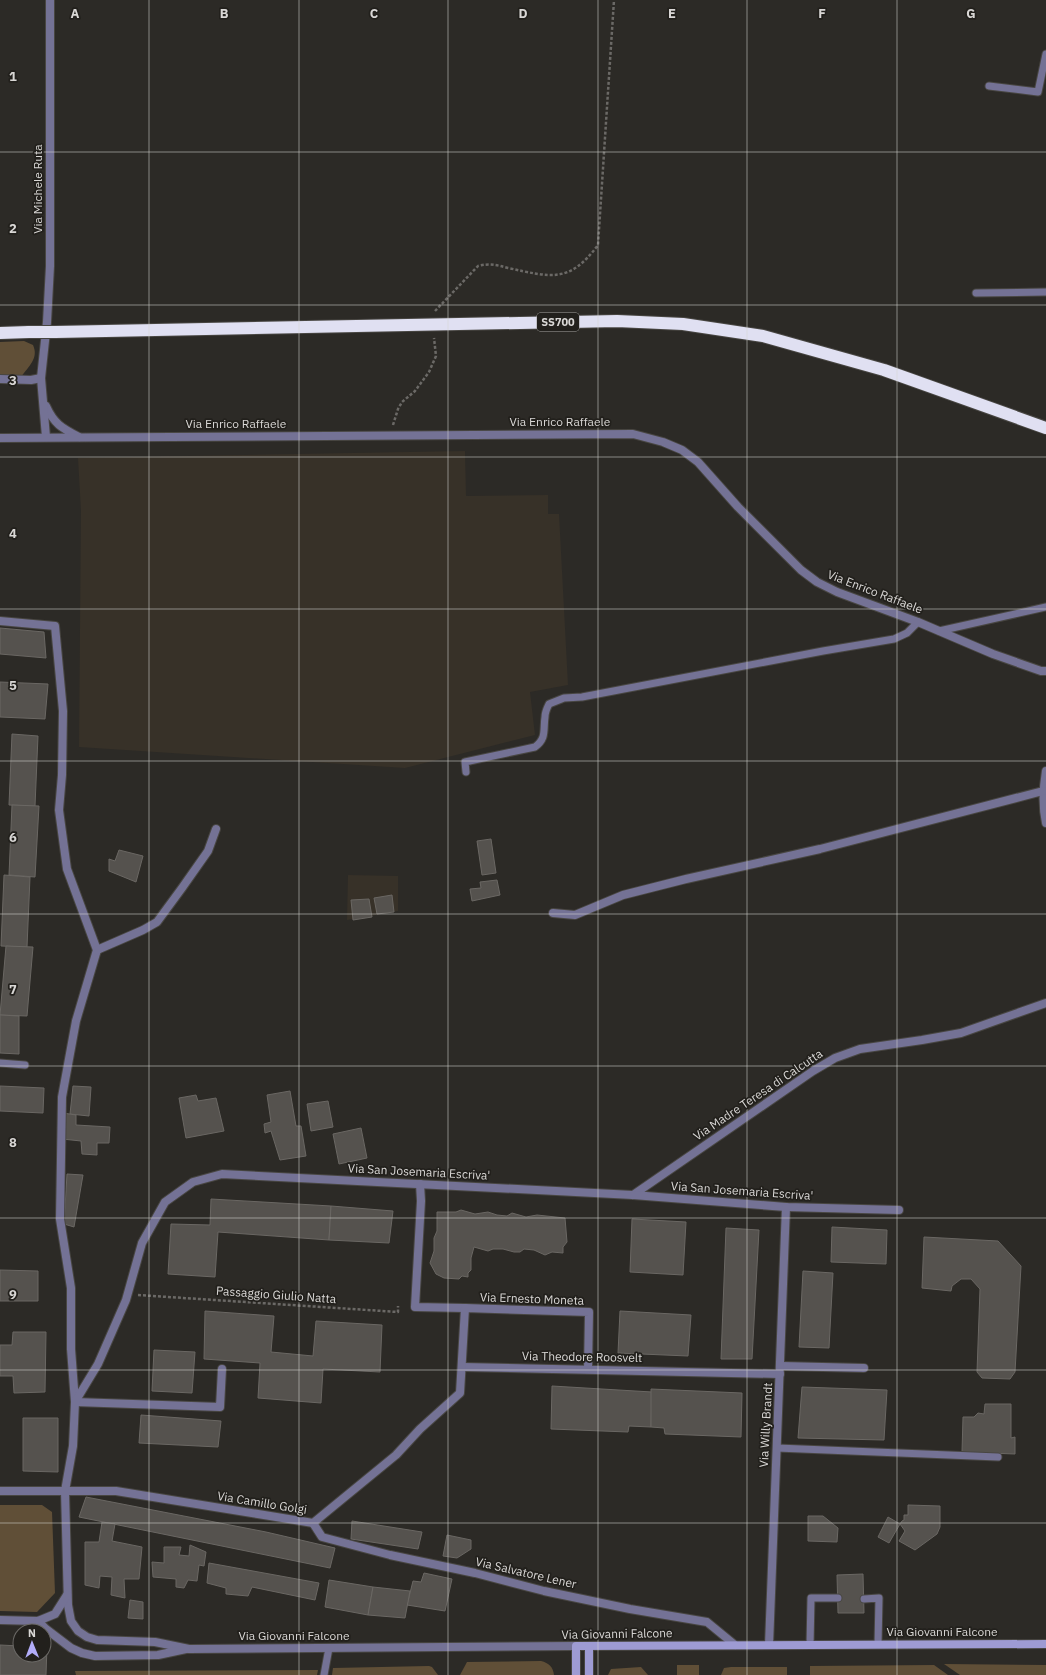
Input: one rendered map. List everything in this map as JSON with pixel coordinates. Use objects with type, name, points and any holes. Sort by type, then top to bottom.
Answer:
[{"type":"highway","name":"SS700","points":[[0,333],[617,321],[683,324],[763,336],[884,370],[1046,428]]},
{"type":"street","name":"Via Michele Ruta","points":[[46,437],[42,378],[50,266],[50,0]]},
{"type":"street","points":[[0,379],[31,380],[42,378]]},
{"type":"street","name":"Via Michele Ruta","points":[[44,402],[52,420],[61,428],[80,437]]},
{"type":"street","name":"Via Enrico Raffaele","points":[[0,438],[633,434],[663,442],[682,450],[698,462],[738,507],[801,570],[817,582],[837,592],[918,622],[992,654],[1041,671],[1046,671]]},
{"type":"street","points":[[0,621],[56,626],[63,711],[62,775],[59,810],[66,869],[97,950],[76,1021],[62,1097],[60,1219],[71,1288],[71,1349],[75,1402],[220,1407],[222,1370]]},
{"type":"street","points":[[1046,771],[1043,791],[1043,812],[1046,823]]},
{"type":"street","points":[[553,913],[575,915],[623,895],[827,847],[1043,791]]},
{"type":"street","points":[[97,950],[143,930],[157,922],[208,850],[216,829]]},
{"type":"street","name":"Via Madre Teresa di Calcutta","points":[[633,1195],[835,1058],[860,1049],[961,1033],[1046,1003]]},
{"type":"street","name":"Via San Josemaria Escriva'","points":[[67,1595],[65,1491],[73,1446],[75,1402],[98,1364],[126,1300],[142,1242],[165,1202],[193,1182],[222,1174],[633,1195],[786,1207],[899,1210]]},
{"type":"street","name":"Via Ernesto Moneta","points":[[420,1184],[421,1201],[415,1307],[589,1312],[588,1370]]},
{"type":"street","name":"Via Willy Brandt","points":[[769,1644],[781,1370],[786,1207]]},
{"type":"street","name":"Via Ernesto Moneta","points":[[462,1367],[465,1308]]},
{"type":"street","name":"Via Theodore Roosvelt","points":[[462,1367],[588,1370],[781,1370],[864,1368]]},
{"type":"street","name":"Via Camillo Golgi","points":[[0,1491],[116,1491],[313,1524],[396,1455],[420,1429],[460,1393],[462,1367]]},
{"type":"street","name":"Via Salvatore Lener","points":[[313,1524],[322,1537],[390,1555],[475,1573],[544,1591],[630,1609],[706,1622],[735,1645]]},
{"type":"street","points":[[0,1620],[38,1621],[55,1614],[67,1595]]},
{"type":"street","name":"Via Giovanni Falcone","points":[[67,1595],[71,1621],[78,1631],[87,1637],[104,1640],[155,1642],[189,1649]]},
{"type":"street","name":"Via Giovanni Falcone","points":[[38,1621],[71,1648],[82,1653],[95,1656],[158,1655],[189,1649],[769,1644],[1046,1644]]},
{"type":"street","points":[[576,1646],[576,1675]]},
{"type":"street","points":[[589,1646],[589,1675]]},
{"type":"lane","points":[[989,86],[1038,92],[1046,54]]},
{"type":"lane","points":[[976,293],[1046,292]]},
{"type":"lane","points":[[939,631],[1046,606]]},
{"type":"lane","points":[[466,772],[465,762],[535,747],[542,742],[548,704],[564,698],[582,697],[823,650],[894,639],[907,633],[918,622]]},
{"type":"lane","points":[[0,1063],[26,1065]]},
{"type":"lane","points":[[777,1448],[998,1457]]},
{"type":"lane","points":[[810,1644],[810,1598],[838,1598]]},
{"type":"lane","points":[[864,1598],[879,1598],[878,1644]]},
{"type":"lane","points":[[324,1675],[329,1648]]},
{"type":"path","points":[[433,313],[478,266],[488,263],[542,276],[562,275],[587,259],[598,245],[614,0]]},
{"type":"path","points":[[391,435],[398,409],[402,402],[419,385],[429,372],[436,356],[433,336]]},
{"type":"path","name":"Passaggio Giulio Natta","points":[[146,1295],[398,1312],[398,1306]]},
{"type":"shaded area","points":[[24,341],[33,345],[35,350],[34,358],[30,365],[21,377],[0,375],[0,342]]},
{"type":"shaded area","points":[[465,451],[466,496],[548,495],[548,514],[559,514],[568,685],[530,692],[535,735],[405,768],[79,747],[81,511],[78,458]]},
{"type":"shaded area","points":[[348,875],[398,876],[398,911],[347,920]]},
{"type":"shaded area","points":[[0,1505],[42,1505],[52,1512],[55,1593],[37,1612],[0,1611]]},
{"type":"shaded area","points":[[541,1661],[550,1666],[554,1675],[460,1675],[467,1662]]},
{"type":"shaded area","points":[[944,1664],[1046,1665],[1046,1675],[960,1675]]},
{"type":"shaded area","points":[[677,1665],[699,1665],[699,1675],[677,1675]]},
{"type":"shaded area","points":[[934,1665],[948,1675],[810,1675],[810,1666]]},
{"type":"shaded area","points":[[432,1667],[438,1675],[332,1675],[333,1668]]},
{"type":"shaded area","points":[[641,1667],[648,1675],[608,1675],[611,1669]]},
{"type":"shaded area","points":[[787,1667],[787,1675],[721,1675],[724,1668]]},
{"type":"shaded area","points":[[318,1670],[317,1675],[76,1675],[75,1671]]},
{"type":"building","points":[[0,628],[44,632],[46,658],[0,654]]},
{"type":"building","points":[[0,682],[48,684],[45,719],[0,717]]},
{"type":"building","points":[[12,734],[38,736],[35,806],[9,805]]},
{"type":"building","points":[[12,805],[39,806],[35,877],[9,875]]},
{"type":"building","points":[[491,839],[496,873],[482,875],[477,841]]},
{"type":"building","points":[[119,850],[143,856],[136,882],[109,871],[109,859],[115,861]]},
{"type":"building","points":[[4,875],[30,877],[27,947],[1,946]]},
{"type":"building","points":[[497,880],[500,895],[472,901],[470,889],[481,888],[480,882]]},
{"type":"building","points":[[392,895],[394,912],[377,914],[374,898]]},
{"type":"building","points":[[369,899],[372,917],[353,920],[351,900]]},
{"type":"building","points":[[6,946],[33,947],[27,1016],[0,1015]]},
{"type":"building","points":[[0,1015],[19,1016],[19,1054],[0,1053]]},
{"type":"building","points":[[0,1086],[44,1088],[43,1113],[0,1111]]},
{"type":"building","points":[[73,1086],[91,1087],[89,1116],[70,1114]]},
{"type":"building","points":[[290,1091],[296,1126],[301,1126],[306,1156],[280,1160],[271,1131],[265,1133],[264,1124],[271,1122],[267,1095]]},
{"type":"building","points":[[196,1095],[198,1101],[216,1098],[224,1131],[186,1138],[179,1098]]},
{"type":"building","points":[[328,1101],[333,1127],[311,1131],[307,1104]]},
{"type":"building","points":[[63,1113],[76,1115],[76,1125],[110,1127],[109,1143],[97,1143],[97,1155],[82,1154],[81,1141],[62,1139]]},
{"type":"building","points":[[361,1128],[367,1158],[339,1164],[333,1134]]},
{"type":"building","points":[[67,1174],[83,1175],[74,1227],[64,1224]]},
{"type":"building","points":[[211,1199],[331,1206],[329,1240],[218,1232],[215,1277],[168,1274],[171,1224],[210,1225]]},
{"type":"building","points":[[331,1206],[393,1211],[389,1243],[329,1240]]},
{"type":"building","points":[[461,1210],[475,1214],[488,1212],[507,1216],[512,1213],[526,1217],[537,1215],[565,1218],[567,1242],[563,1247],[563,1253],[552,1252],[545,1255],[534,1250],[524,1249],[520,1252],[514,1252],[503,1249],[493,1249],[488,1251],[474,1247],[471,1258],[471,1270],[468,1273],[468,1277],[462,1276],[459,1279],[444,1278],[436,1274],[430,1263],[434,1251],[434,1238],[437,1231],[437,1212],[456,1212]]},
{"type":"building","points":[[632,1219],[686,1222],[683,1275],[630,1272]]},
{"type":"building","points":[[832,1227],[887,1230],[886,1264],[831,1262]]},
{"type":"building","points":[[726,1228],[759,1230],[752,1359],[721,1359]]},
{"type":"building","points":[[924,1237],[998,1241],[1021,1266],[1015,1372],[1010,1379],[982,1378],[977,1372],[980,1289],[971,1279],[961,1279],[952,1286],[951,1291],[922,1288]]},
{"type":"building","points":[[0,1270],[38,1271],[38,1301],[0,1301]]},
{"type":"building","points":[[803,1271],[833,1273],[829,1348],[799,1347]]},
{"type":"building","points":[[205,1311],[274,1316],[271,1352],[313,1356],[316,1321],[382,1325],[380,1372],[323,1369],[321,1403],[258,1398],[260,1363],[204,1359]]},
{"type":"building","points":[[620,1311],[691,1315],[688,1356],[618,1353]]},
{"type":"building","points":[[13,1332],[46,1332],[45,1392],[14,1393],[13,1376],[0,1376],[0,1345],[12,1345]]},
{"type":"building","points":[[154,1350],[195,1352],[192,1393],[152,1391]]},
{"type":"building","points":[[552,1386],[652,1392],[651,1427],[629,1426],[628,1432],[551,1429]]},
{"type":"building","points":[[802,1387],[887,1390],[884,1440],[798,1438]]},
{"type":"building","points":[[651,1389],[742,1393],[741,1437],[665,1434],[664,1428],[651,1427]]},
{"type":"building","points":[[985,1404],[1011,1404],[1011,1438],[1015,1437],[1015,1454],[962,1452],[963,1417],[974,1417],[978,1413],[984,1414]]},
{"type":"building","points":[[141,1415],[221,1421],[218,1447],[139,1443]]},
{"type":"building","points":[[23,1418],[58,1418],[58,1472],[23,1471]]},
{"type":"building","points":[[86,1497],[266,1532],[335,1548],[330,1568],[79,1517]]},
{"type":"building","points":[[908,1505],[940,1506],[940,1527],[937,1534],[915,1550],[899,1541],[905,1531],[900,1524],[904,1520],[904,1515],[908,1515]]},
{"type":"building","points":[[808,1516],[823,1516],[838,1528],[837,1542],[808,1541]]},
{"type":"building","points":[[888,1517],[900,1524],[889,1543],[878,1537]]},
{"type":"building","points":[[352,1521],[422,1532],[418,1549],[351,1539]]},
{"type":"building","points":[[102,1522],[115,1524],[112,1541],[142,1547],[139,1579],[124,1579],[125,1598],[111,1595],[112,1577],[100,1576],[99,1588],[85,1585],[85,1542],[99,1542]]},
{"type":"building","points":[[447,1535],[471,1540],[471,1549],[457,1558],[443,1556]]},
{"type":"building","points":[[190,1545],[206,1552],[204,1566],[199,1565],[197,1581],[188,1580],[184,1588],[176,1587],[176,1579],[153,1577],[152,1562],[164,1563],[164,1547],[181,1547],[179,1555],[189,1556]]},
{"type":"building","points":[[209,1563],[319,1583],[315,1600],[252,1587],[248,1596],[226,1594],[226,1588],[207,1583]]},
{"type":"building","points":[[424,1573],[452,1579],[445,1611],[407,1605],[413,1581],[421,1582]]},
{"type":"building","points":[[863,1574],[864,1613],[838,1613],[837,1575]]},
{"type":"building","points":[[329,1580],[373,1587],[368,1615],[325,1607]]},
{"type":"building","points":[[373,1587],[410,1591],[405,1618],[368,1615]]},
{"type":"building","points":[[130,1600],[143,1602],[143,1619],[128,1618]]},
{"type":"building","points":[[0,1645],[12,1646],[12,1663],[46,1663],[46,1675],[0,1675]]}]
